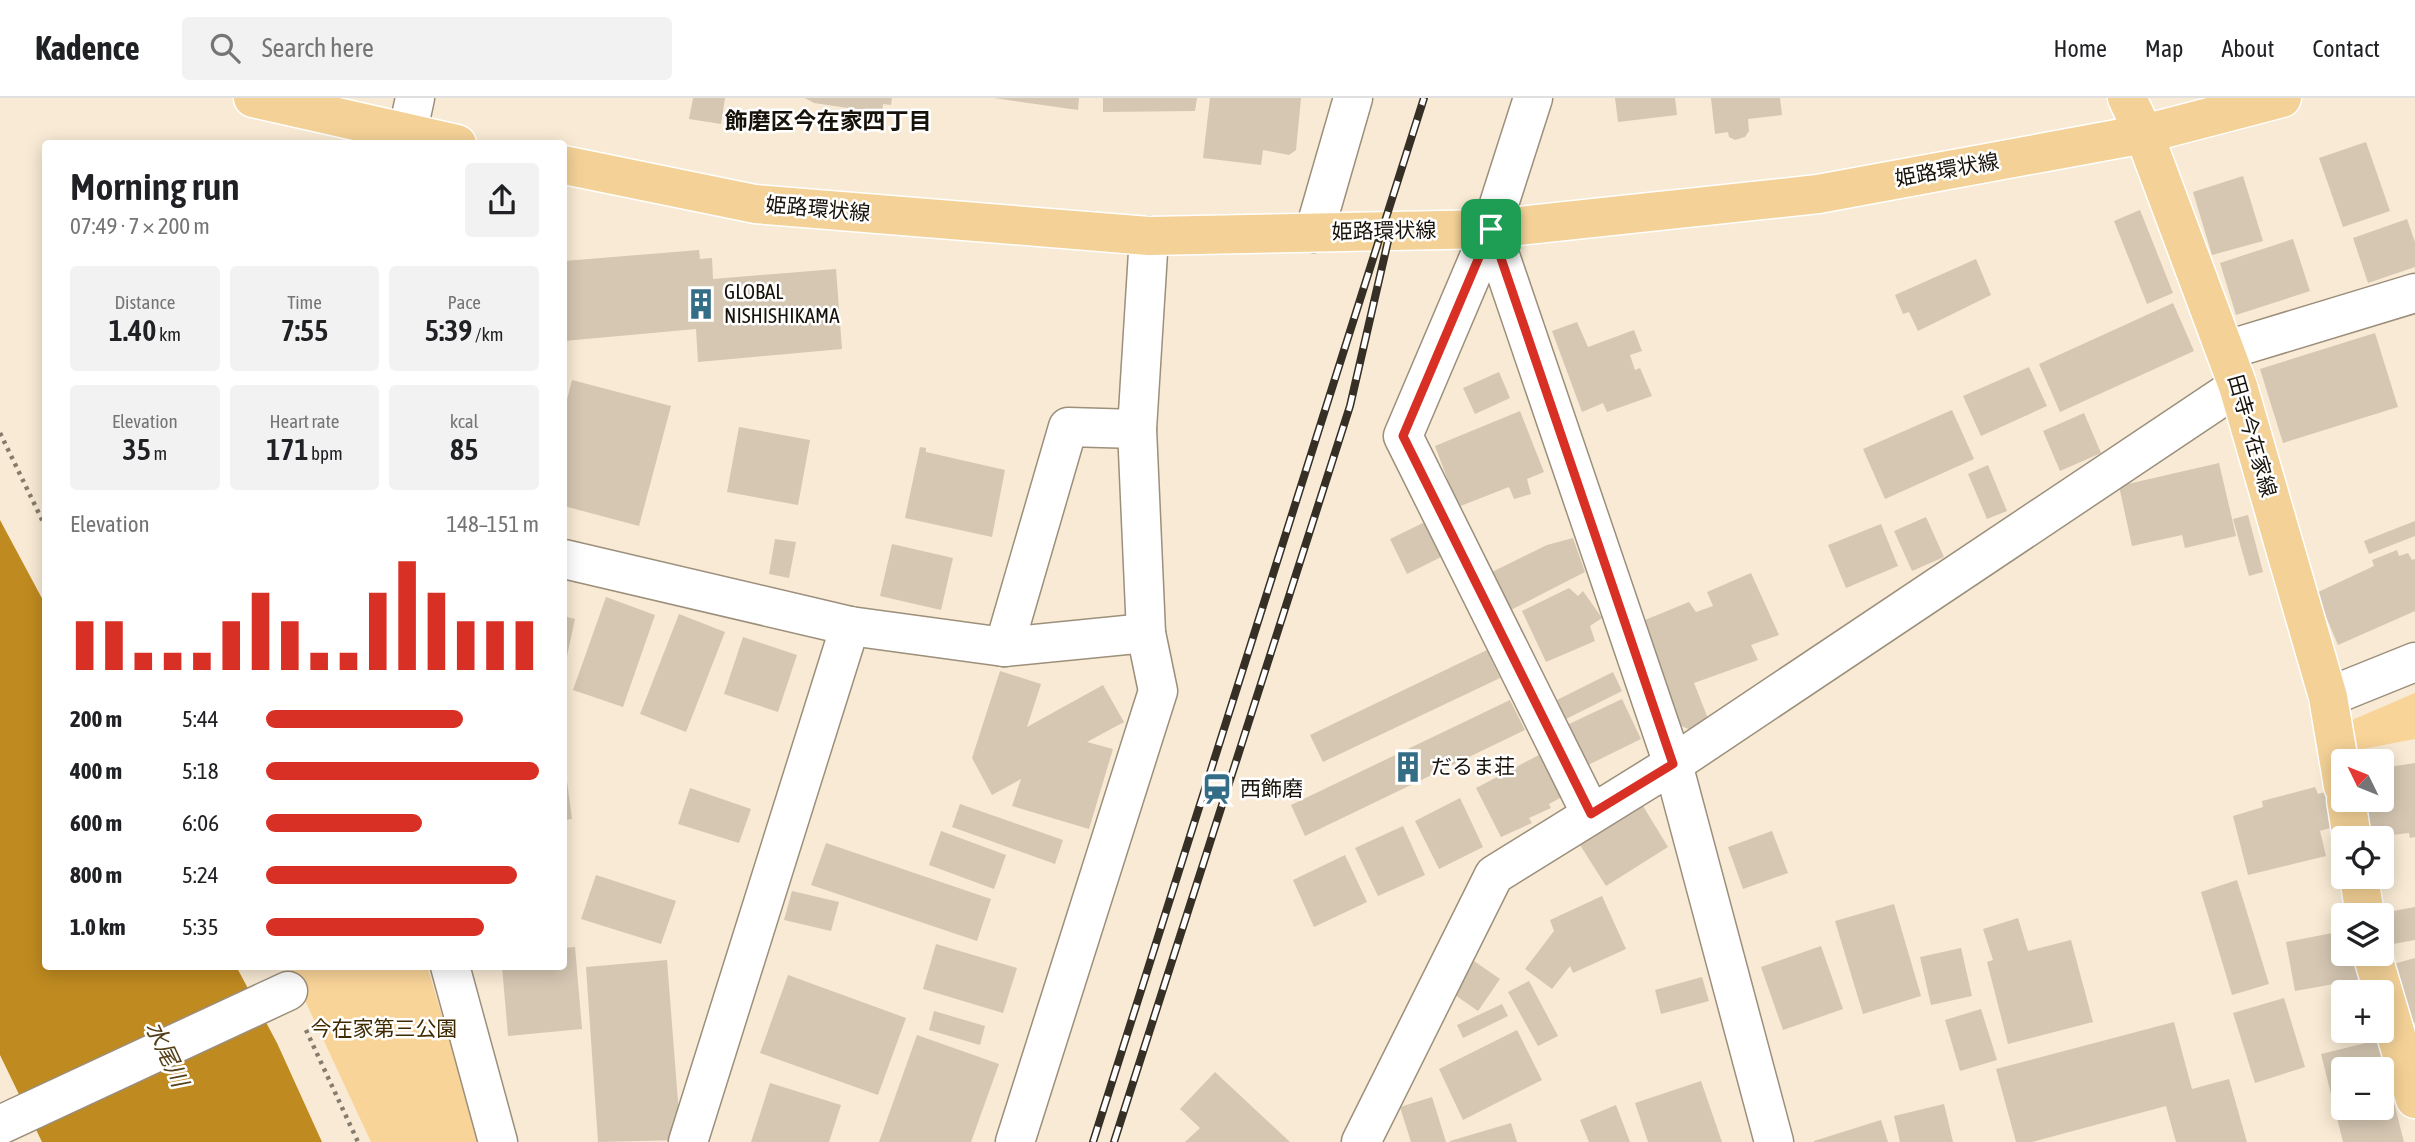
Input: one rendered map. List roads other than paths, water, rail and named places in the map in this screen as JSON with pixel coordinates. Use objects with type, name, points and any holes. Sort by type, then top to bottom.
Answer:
[{"type":"main road","points":[[253,98],[409,125],[447,140]]},
{"type":"main road","name":"田寺今在家線","points":[[2127,98],[2144,134],[2227,350],[2328,698],[2337,749]]},
{"type":"main road","name":"姫路環状線","points":[[567,166],[755,204],[1149,236],[1491,229],[1818,194],[2144,134],[2282,98]]},
{"type":"main road","points":[[2376,966],[2415,1099]]},
{"type":"street","points":[[1314,233],[1353,98]]},
{"type":"street","points":[[1533,98],[1491,229],[1403,436],[1591,814]]},
{"type":"street","points":[[1491,229],[1673,764],[1774,1142]]},
{"type":"street","points":[[1015,1142],[1158,691],[1146,633],[1137,429],[1149,236]]},
{"type":"street","points":[[2227,350],[2415,293]]},
{"type":"street","points":[[1361,1142],[1494,874],[1673,764],[2238,386]]},
{"type":"street","points":[[1004,647],[1068,427],[1137,429]]},
{"type":"street","points":[[567,560],[850,626],[1004,647],[1146,633]]},
{"type":"street","points":[[688,1142],[850,626]]},
{"type":"street","points":[[2328,698],[2415,662]]},
{"type":"street","points":[[451,970],[498,1142]]},
{"type":"street","points":[[0,1125],[288,991]]},
{"type":"water","name":"水尾川","points":[[0,520],[42,598],[42,970],[238,970],[277,1043],[322,1142],[42,1142],[0,1055]]},
{"type":"railway","points":[[1093,1142],[1424,98]]},
{"type":"railway","points":[[1114,1142],[1350,406],[1388,241]]},
{"type":"place","name":"GLOBAL NISHISHIKAMA","points":[[701,304]]},
{"type":"place","name":"だるま荘","points":[[1408,767]]},
{"type":"place","name":"西飾磨","points":[[1217,789]]},
{"type":"district","name":"飾磨区今在家四丁目","points":[[828,121]]},
{"type":"park label","name":"今在家第三公園","points":[[384,1029]]}]
